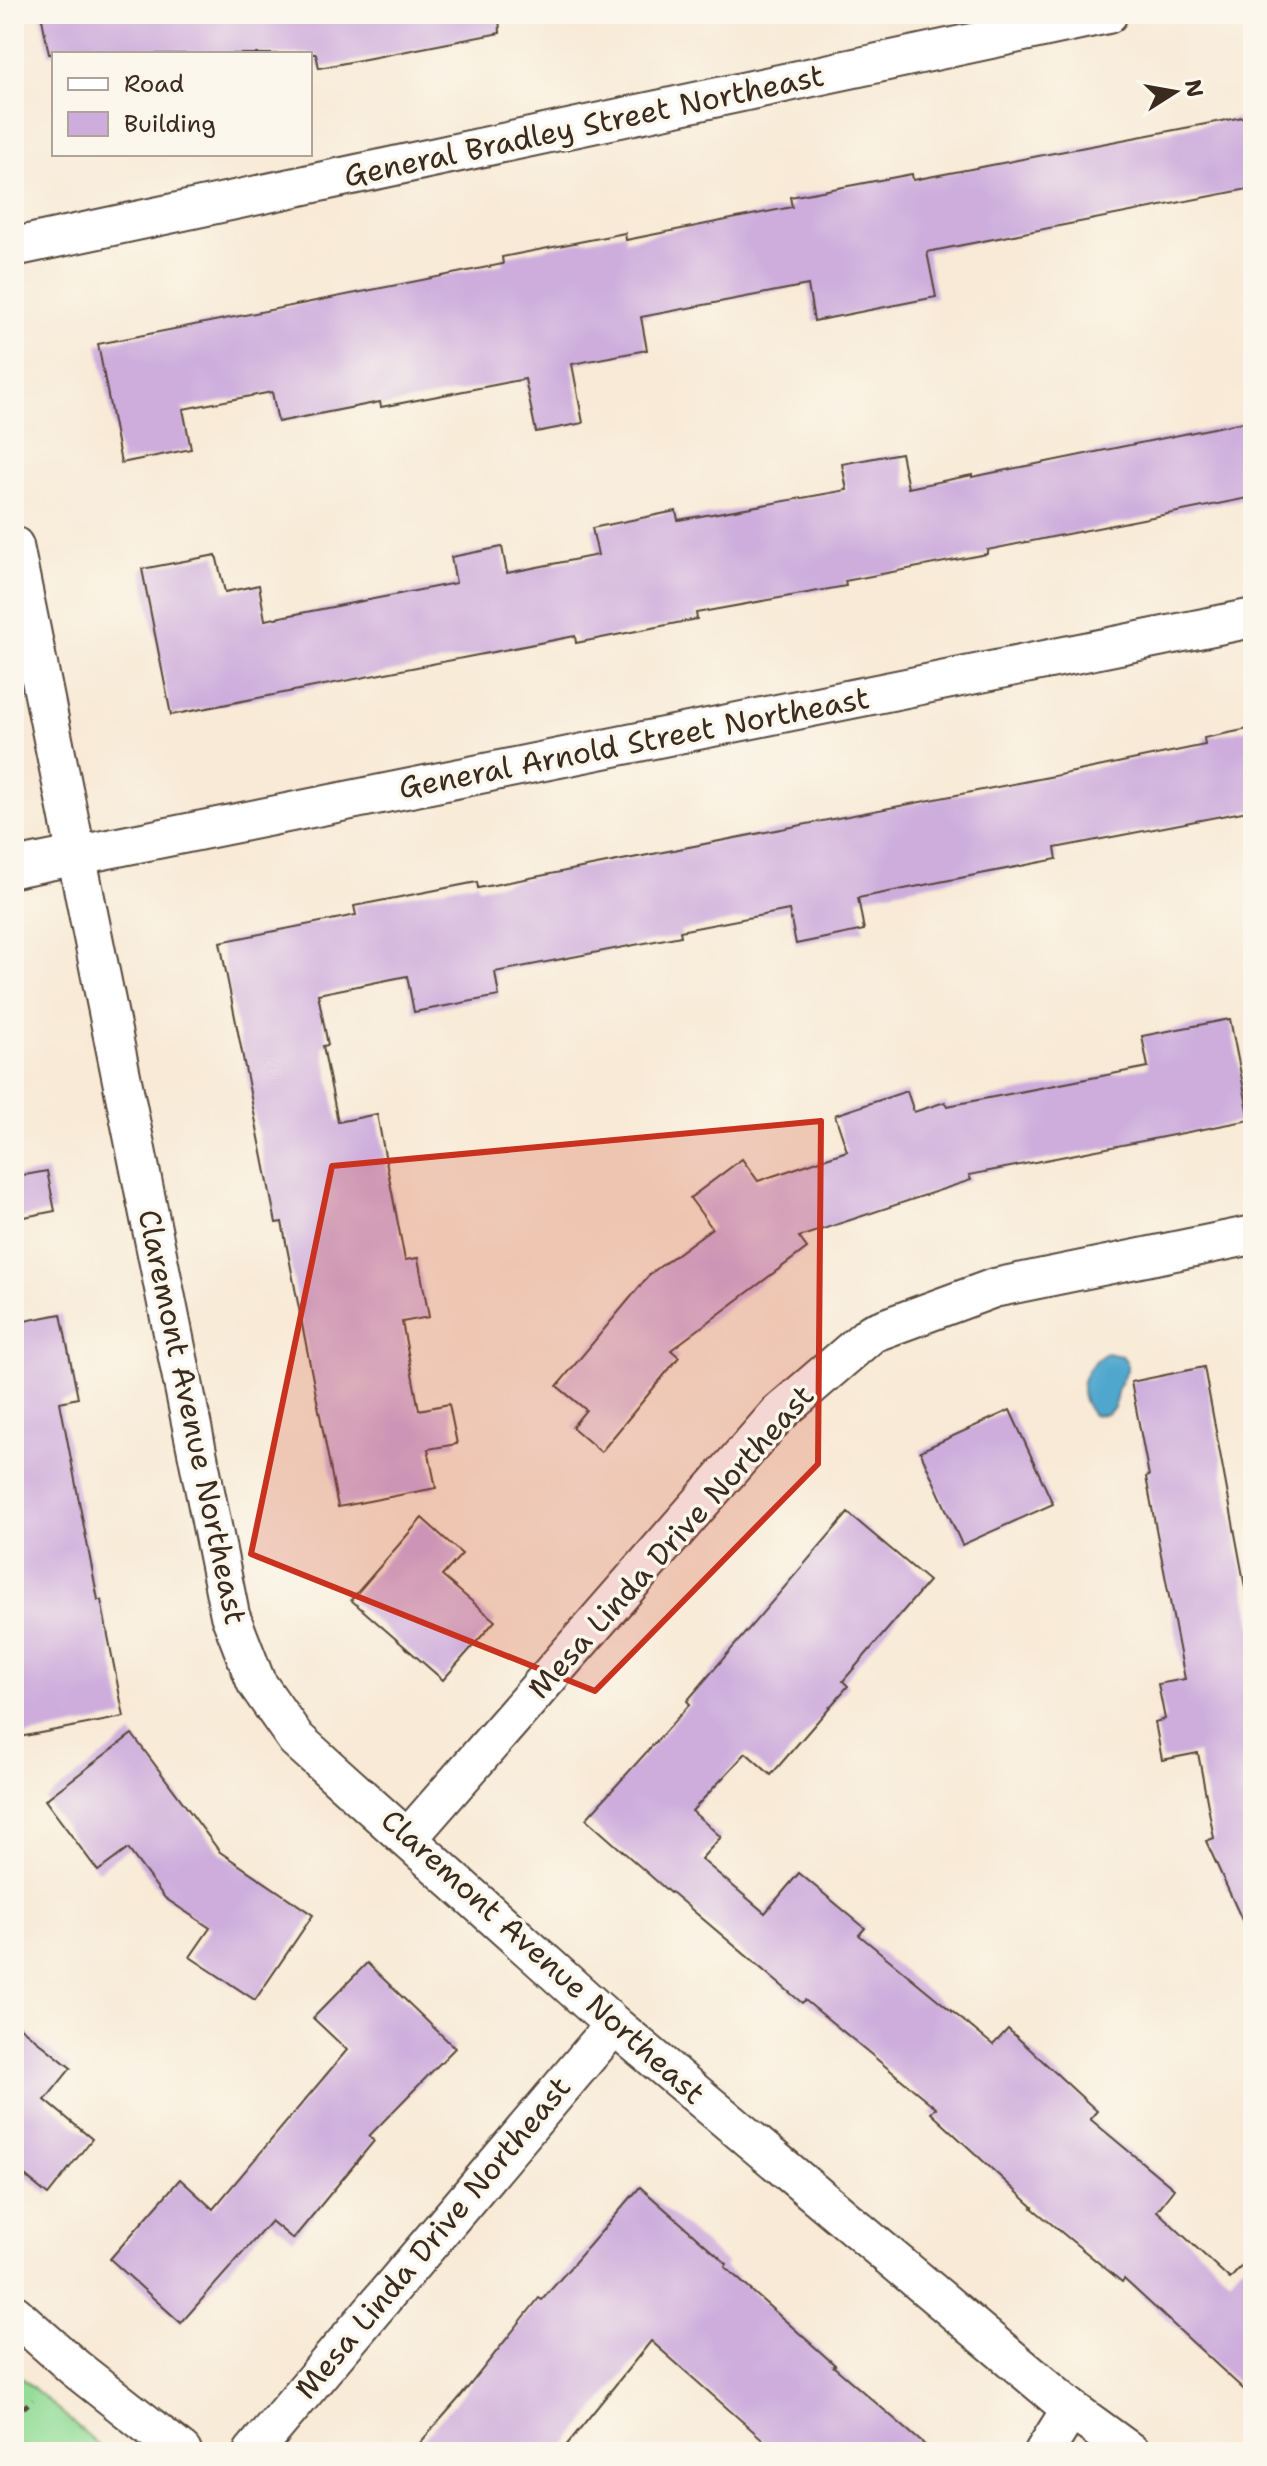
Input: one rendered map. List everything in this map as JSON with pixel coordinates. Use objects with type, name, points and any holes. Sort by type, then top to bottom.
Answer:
[{"type":"street","name":"General Bradley Street Northeast","points":[[14,247],[1108,14]]},
{"type":"street","name":"Claremont Avenue Northeast","points":[[14,546],[230,1615],[256,1682],[296,1739],[614,2025],[1071,2409],[1130,2452]]},
{"type":"street","name":"General Arnold Street Northeast","points":[[14,868],[1253,618]]},
{"type":"street","name":"Mesa Linda Drive Northeast","points":[[408,1838],[778,1414],[872,1333],[994,1288],[1253,1235]]},
{"type":"street","name":"Mesa Linda Drive Northeast","points":[[253,2452],[614,2025]]},
{"type":"street","points":[[14,2314],[75,2368],[182,2452]]},
{"type":"street","points":[[1044,2452],[1071,2409]]},
{"type":"path","points":[[14,2415],[33,2400]]},
{"type":"highlighted area","points":[[821,1121],[818,1464],[595,1691],[251,1554],[332,1166]]},
{"type":"green space","points":[[14,2371],[107,2452],[14,2452]]},
{"type":"water","points":[[1106,1353],[1122,1356],[1127,1362],[1127,1370],[1118,1387],[1114,1408],[1107,1414],[1093,1415],[1083,1398],[1083,1381],[1091,1366]]},
{"type":"building","points":[[41,14],[499,14],[500,33],[319,68],[316,54],[312,52],[49,54]]},
{"type":"building","points":[[1253,115],[1253,188],[927,252],[936,297],[814,321],[808,285],[641,317],[647,350],[572,364],[583,423],[536,432],[525,379],[381,407],[380,402],[278,422],[272,392],[183,409],[191,449],[121,463],[98,344],[503,264],[502,257],[625,233],[626,240],[792,207],[790,197],[912,174],[913,180]]},
{"type":"building","points":[[1253,420],[1253,497],[845,581],[846,586],[696,613],[697,619],[576,643],[575,636],[171,715],[142,569],[216,555],[225,592],[259,585],[265,620],[456,583],[451,557],[502,547],[507,573],[598,555],[592,528],[676,511],[678,520],[847,490],[842,464],[901,453],[908,488]]},
{"type":"building","points":[[1253,728],[1253,810],[1055,848],[1057,859],[858,898],[864,930],[796,944],[789,910],[680,931],[681,936],[495,972],[499,996],[414,1012],[407,976],[318,994],[328,1045],[323,1046],[338,1122],[377,1114],[405,1260],[418,1258],[429,1317],[402,1322],[419,1410],[449,1404],[457,1444],[428,1449],[436,1488],[338,1507],[282,1222],[276,1223],[220,942],[356,915],[354,906],[477,882],[478,888],[1054,776],[1205,745],[1204,738]]},
{"type":"building","points":[[1230,1019],[1250,1120],[969,1175],[971,1180],[799,1237],[807,1248],[671,1350],[679,1357],[601,1452],[572,1427],[586,1410],[557,1386],[650,1274],[712,1228],[690,1198],[742,1159],[758,1181],[847,1151],[835,1115],[907,1091],[914,1112],[945,1102],[947,1106],[1148,1067],[1142,1036]]},
{"type":"building","points":[[47,1171],[55,1211],[14,1219],[14,1177]]},
{"type":"building","points":[[61,1314],[78,1398],[60,1402],[124,1717],[14,1738],[14,1323]]},
{"type":"building","points":[[1204,1367],[1253,1630],[1253,1944],[1206,1841],[1214,1838],[1198,1753],[1162,1760],[1155,1722],[1165,1719],[1158,1684],[1185,1679],[1131,1382]]},
{"type":"building","points":[[1010,1410],[1053,1504],[962,1545],[920,1451]]},
{"type":"building","points":[[848,1513],[929,1581],[843,1681],[848,1686],[771,1775],[746,1753],[692,1811],[721,1837],[701,1859],[765,1913],[799,1873],[865,1928],[859,1935],[993,2045],[1008,2029],[1097,2111],[1090,2119],[1174,2189],[1157,2211],[1230,2279],[1253,2253],[1253,2398],[1124,2279],[1122,2282],[1032,2208],[931,2113],[936,2108],[805,2000],[802,2003],[586,1819],[690,1704],[687,1701]]},
{"type":"building","points":[[422,1518],[462,1554],[442,1576],[495,1621],[443,1680],[351,1600]]},
{"type":"building","points":[[132,1734],[220,1852],[313,1915],[255,2000],[190,1957],[210,1928],[165,1898],[128,1849],[98,1871],[45,1800]]},
{"type":"building","points":[[367,1963],[455,2048],[369,2136],[374,2141],[293,2239],[271,2221],[181,2323],[110,2259],[180,2179],[213,2209],[347,2050],[313,2018]]},
{"type":"building","points":[[14,2022],[71,2068],[45,2100],[92,2139],[48,2195],[14,2167]]},
{"type":"building","points":[[640,2187],[727,2264],[725,2267],[833,2366],[933,2452],[777,2452],[651,2341],[561,2452],[412,2452],[539,2298],[542,2300]]}]
